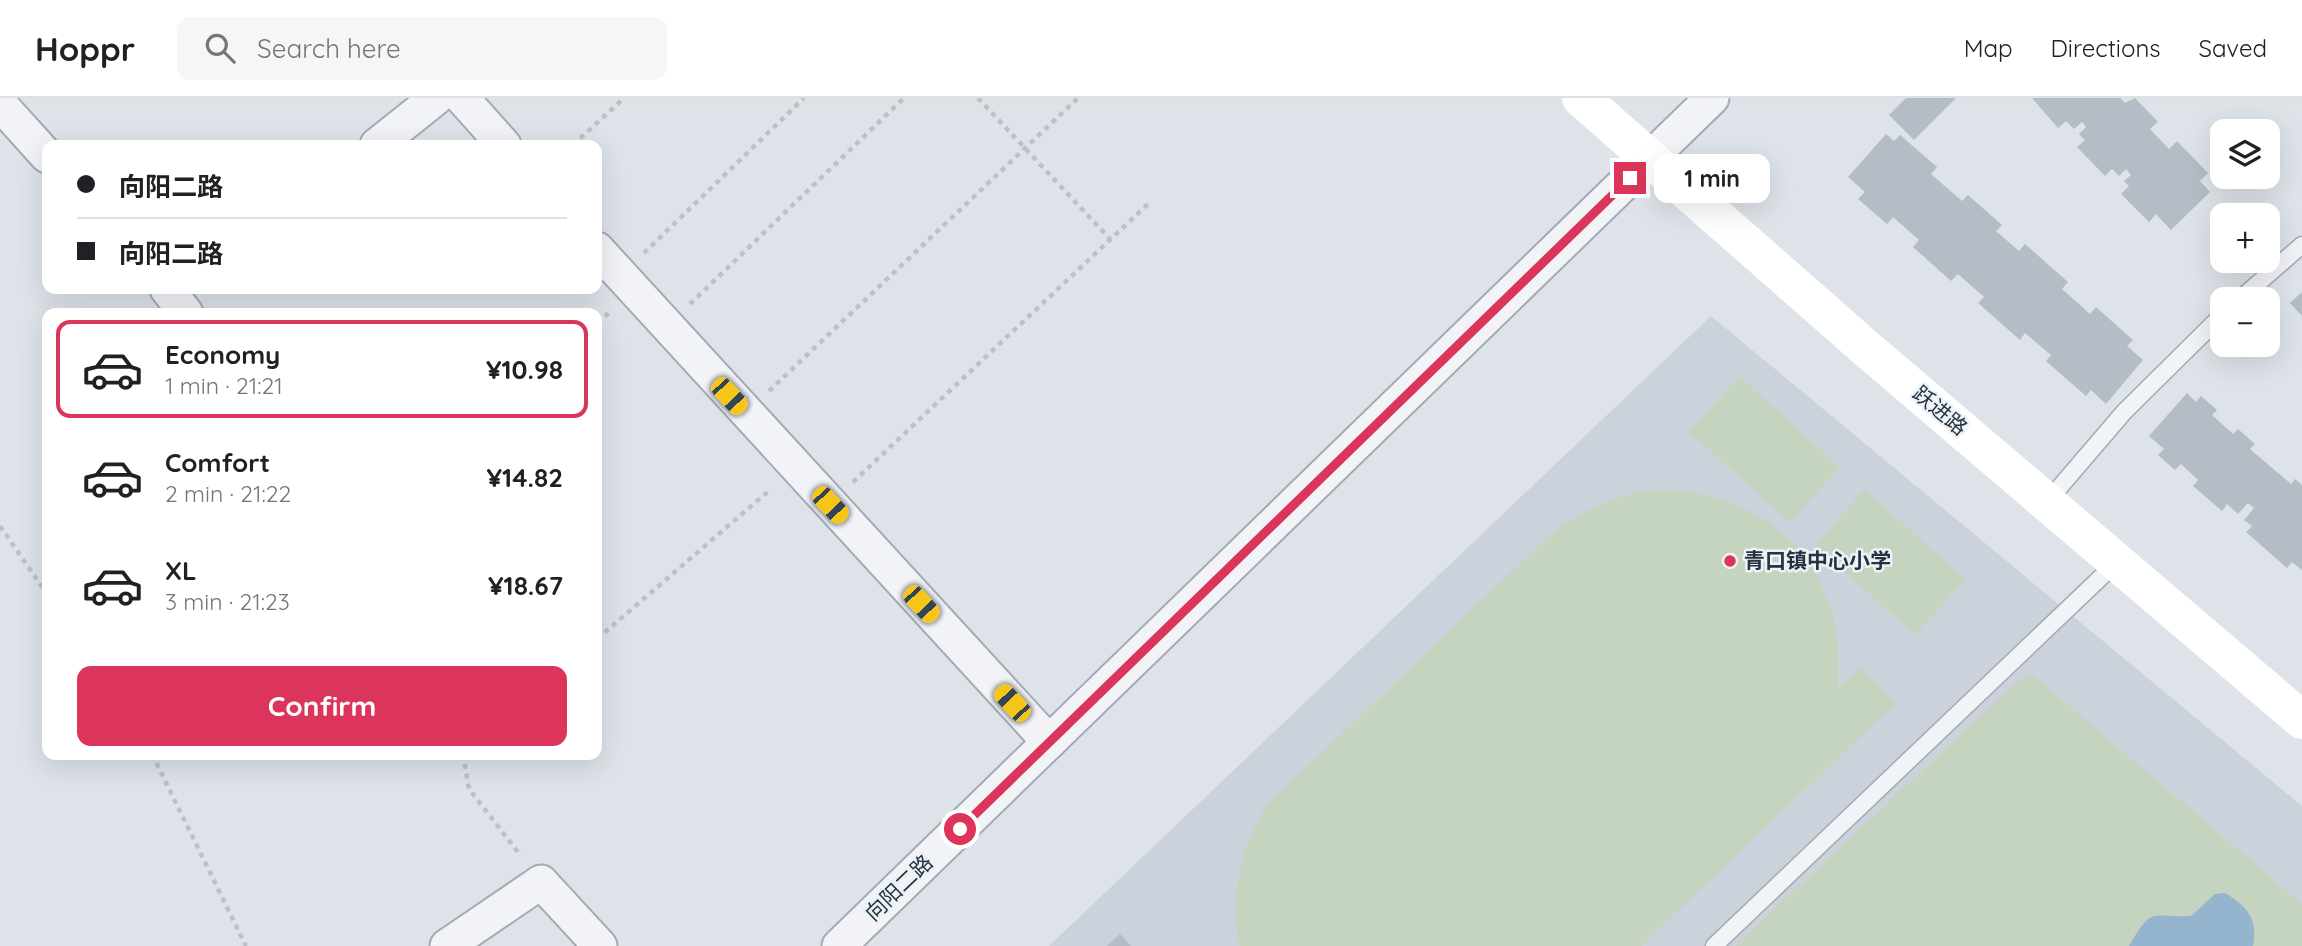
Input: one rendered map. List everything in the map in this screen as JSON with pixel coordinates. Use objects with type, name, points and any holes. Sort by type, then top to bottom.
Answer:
[{"type":"street","points":[[383,140],[436,98]]},
{"type":"street","points":[[462,98],[500,140]]},
{"type":"street","name":"跃进路","points":[[1581,98],[2046,502],[2302,720]]},
{"type":"street","name":"向阳二路","points":[[839,946],[1712,98]]},
{"type":"street","points":[[0,104],[42,150]]},
{"type":"street","points":[[602,255],[1049,742]]},
{"type":"street","points":[[447,946],[541,881],[600,946]]},
{"type":"lane","points":[[2254,287],[2302,245]]},
{"type":"lane","points":[[2046,502],[2124,412],[2210,327]]},
{"type":"lane","points":[[1714,946],[2116,562]]},
{"type":"path","points":[[578,140],[624,98]]},
{"type":"path","points":[[620,275],[804,98]]},
{"type":"path","points":[[666,327],[904,98]]},
{"type":"path","points":[[978,98],[1110,239]]},
{"type":"path","points":[[745,413],[1078,98]]},
{"type":"path","points":[[830,505],[1148,204]]},
{"type":"path","points":[[602,635],[796,468]]},
{"type":"path","points":[[0,526],[42,587]]},
{"type":"path","points":[[155,760],[246,946]]},
{"type":"path","points":[[464,760],[469,789],[541,881]]},
{"type":"shaded area","name":"青口镇中心小学","points":[[1711,316],[2302,806],[2302,946],[1049,946]]},
{"type":"green space","points":[[1739,376],[1840,467],[1790,522],[1689,432]]},
{"type":"green space","points":[[1664,489],[1705,495],[1741,507],[1772,525],[1797,548],[1817,576],[1831,609],[1838,647],[1838,688],[1861,667],[1896,703],[1641,946],[1240,946],[1236,909],[1240,873],[1250,839],[1266,806],[1551,534],[1604,503],[1632,494]]},
{"type":"green space","points":[[1865,489],[1965,580],[1915,635],[1815,545]]},
{"type":"green space","points":[[2033,675],[2302,904],[2302,946],[1735,946],[2020,679]]},
{"type":"water","points":[[2225,893],[2240,903],[2250,915],[2254,928],[2253,946],[2129,946],[2148,919],[2154,916],[2191,916],[2215,894]]},
{"type":"building","points":[[1906,98],[1956,98],[1914,140],[1889,115]]},
{"type":"building","points":[[2032,98],[2120,98],[2125,103],[2135,98],[2158,122],[2150,129],[2169,149],[2177,141],[2208,173],[2200,181],[2210,192],[2171,230],[2156,214],[2149,222],[2121,194],[2129,186],[2124,181],[2131,175],[2126,169],[2119,176],[2112,169],[2105,176],[2077,147],[2085,140],[2079,134],[2086,127],[2082,122],[2074,129],[2066,121],[2058,128]]},
{"type":"building","points":[[1886,134],[1894,141],[1900,135],[1937,167],[1931,174],[1962,201],[1968,195],[2002,225],[1996,231],[2019,251],[2025,244],[2068,282],[2062,289],[2090,314],[2096,307],[2133,340],[2127,346],[2143,360],[2106,404],[2091,390],[2086,396],[2046,361],[2051,355],[2025,333],[2020,340],[1978,303],[1984,297],[1958,274],[1951,281],[1913,247],[1919,240],[1893,217],[1887,224],[1858,199],[1865,192],[1848,177]]},
{"type":"building","points":[[2302,292],[2302,316],[2290,303]]},
{"type":"building","points":[[2187,393],[2196,402],[2201,396],[2217,410],[2212,415],[2233,434],[2238,429],[2255,444],[2250,449],[2291,484],[2295,479],[2302,485],[2302,570],[2292,562],[2287,568],[2246,532],[2252,526],[2244,520],[2254,508],[2248,503],[2238,514],[2227,504],[2222,511],[2193,486],[2198,480],[2181,464],[2175,470],[2158,455],[2164,449],[2149,436]]},
{"type":"building","points":[[1120,934],[1131,946],[1107,946]]},
{"type":"place","name":"青口镇中心小学","points":[[1730,561]]},
{"type":"route","points":[[960,829],[1630,178]]}]
